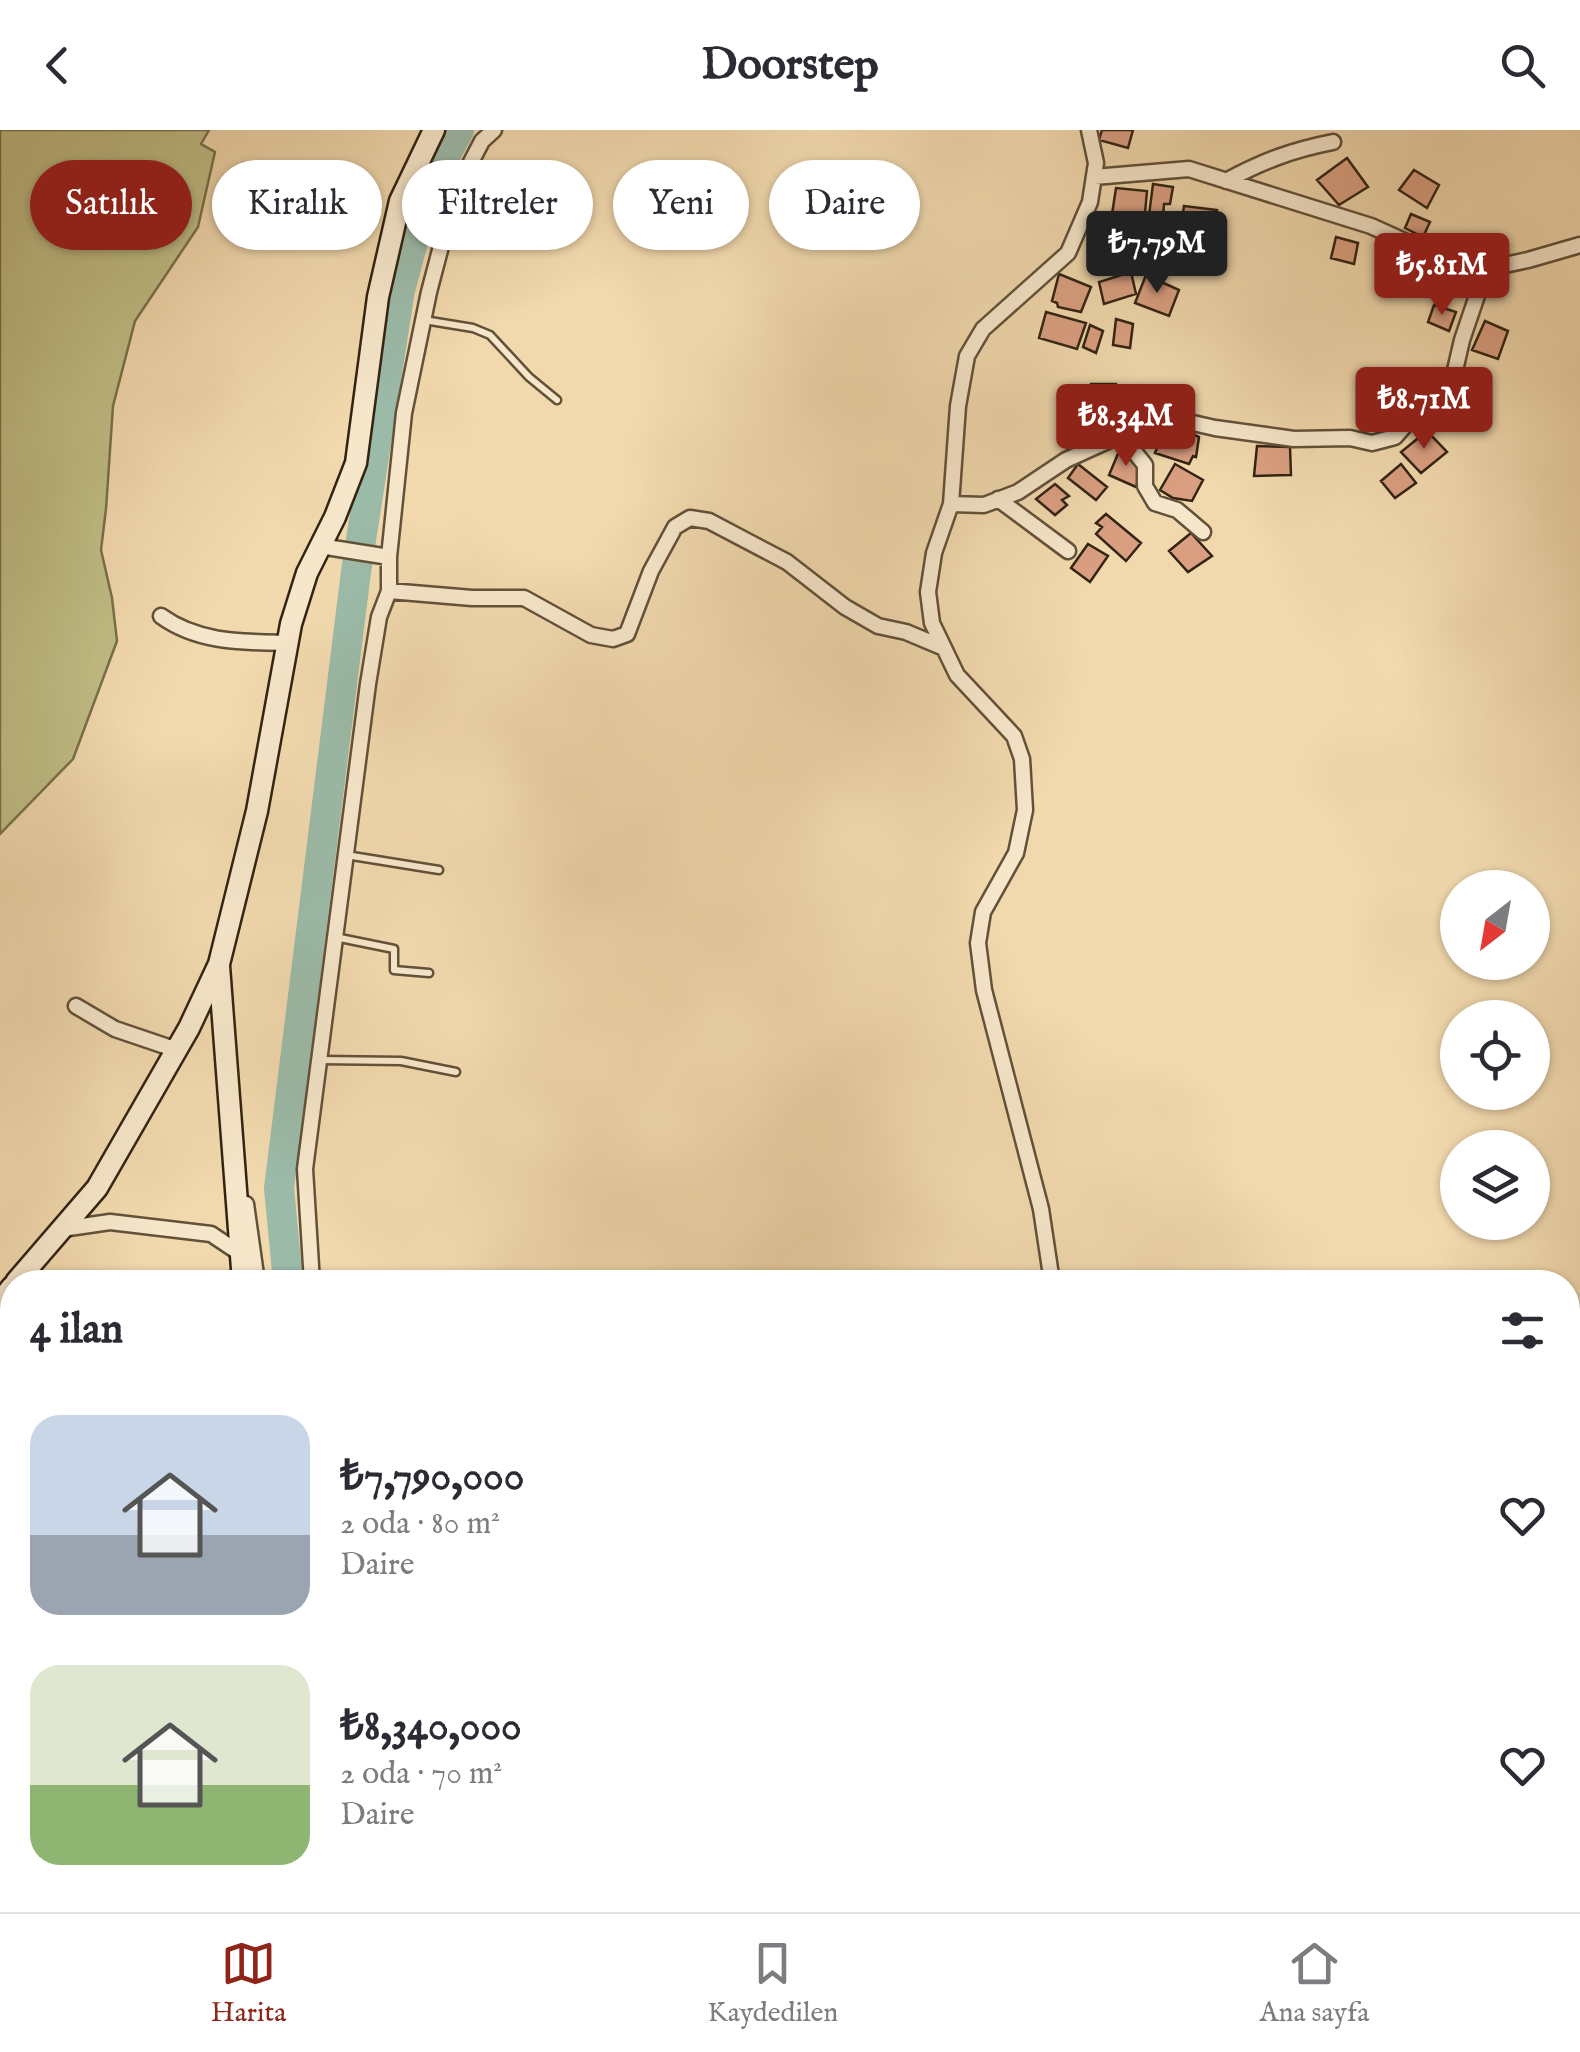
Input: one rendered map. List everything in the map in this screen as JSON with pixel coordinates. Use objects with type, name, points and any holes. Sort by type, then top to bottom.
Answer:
[{"type":"street","points":[[27,1270],[97,1188],[176,1050],[219,964],[257,811],[287,642],[307,573],[330,548],[335,517],[356,464],[378,297],[400,201],[434,130]]},
{"type":"street","points":[[311,1270],[305,1169],[379,617],[389,590],[404,413],[456,193],[482,140],[494,130]]},
{"type":"street","points":[[1050,1270],[1041,1209],[984,990],[978,942],[982,912],[1016,853],[1025,810],[1022,759],[1014,736],[956,676],[932,623],[928,592],[934,553],[951,504],[966,356],[982,329],[1068,253],[1090,202],[1096,162],[1089,130]]},
{"type":"street","points":[[1226,180],[1263,161],[1332,142]]},
{"type":"street","points":[[1094,177],[1189,170],[1372,226],[1446,260],[1486,269],[1580,244]]},
{"type":"street","points":[[951,504],[984,505],[1018,492],[1066,460],[1120,435],[1171,418],[1294,438],[1350,438],[1372,443],[1395,438],[1408,420],[1437,398],[1453,378],[1486,269]]},
{"type":"street","points":[[1120,435],[1145,465],[1144,486],[1155,503],[1177,510],[1204,532]]},
{"type":"street","points":[[998,499],[1068,550]]},
{"type":"street","points":[[389,590],[472,598],[524,598],[591,635],[613,640],[627,634],[675,527],[690,518],[709,520],[787,562],[844,607],[878,626],[906,632],[944,648]]},
{"type":"street","points":[[330,548],[389,558]]},
{"type":"street","points":[[161,616],[177,628],[222,640],[287,642]]},
{"type":"street","points":[[219,964],[242,1270]]},
{"type":"street","points":[[76,1006],[115,1029],[176,1050]]},
{"type":"street","points":[[234,1162],[244,1188],[256,1270]]},
{"type":"street","points":[[62,1229],[110,1222],[211,1234],[241,1254]]},
{"type":"lane","points":[[423,320],[473,328],[490,335],[528,377],[556,400]]},
{"type":"lane","points":[[345,855],[439,870]]},
{"type":"lane","points":[[334,937],[394,949],[394,970],[429,973]]},
{"type":"lane","points":[[319,1060],[402,1061],[456,1072]]},
{"type":"shaded area","points":[[0,130],[209,130],[201,144],[215,152],[198,227],[192,236],[192,160],[30,160],[30,250],[183,250],[135,321],[113,406],[101,550],[117,641],[73,759],[0,834]]},
{"type":"building","points":[[1102,130],[1133,130],[1128,148],[1099,140]]},
{"type":"building","points":[[1347,158],[1368,187],[1339,205],[1317,180]]},
{"type":"building","points":[[1414,170],[1439,185],[1427,208],[1399,190]]},
{"type":"building","points":[[1153,184],[1173,187],[1170,204],[1164,204],[1163,218],[1149,215]]},
{"type":"building","points":[[1116,188],[1147,191],[1144,224],[1111,221]]},
{"type":"building","points":[[1184,206],[1217,210],[1210,245],[1179,240]]},
{"type":"building","points":[[1411,214],[1430,222],[1423,237],[1405,228]]},
{"type":"building","points":[[1112,225],[1152,234],[1146,258],[1105,249]]},
{"type":"building","points":[[1336,237],[1358,243],[1354,264],[1331,258]]},
{"type":"building","points":[[1131,272],[1136,294],[1104,304],[1099,282]]},
{"type":"building","points":[[1059,274],[1091,287],[1081,312],[1058,307],[1052,301]]},
{"type":"building","points":[[1146,275],[1179,290],[1169,316],[1135,303]]},
{"type":"building","points":[[1434,305],[1456,312],[1449,331],[1428,322]]},
{"type":"building","points":[[1046,312],[1086,323],[1077,349],[1039,338]]},
{"type":"building","points":[[1116,319],[1133,324],[1130,348],[1113,345]]},
{"type":"building","points":[[1485,321],[1508,331],[1498,359],[1472,350]]},
{"type":"building","points":[[1090,325],[1103,331],[1096,353],[1083,347]]},
{"type":"building","points":[[1091,384],[1116,384],[1120,415],[1091,420]]},
{"type":"building","points":[[1168,431],[1183,437],[1186,431],[1199,437],[1196,457],[1189,464],[1155,453]]},
{"type":"building","points":[[1427,431],[1447,452],[1421,473],[1401,452]]},
{"type":"building","points":[[1257,446],[1290,447],[1291,475],[1254,476]]},
{"type":"building","points":[[1120,449],[1143,466],[1136,487],[1109,475]]},
{"type":"building","points":[[1078,464],[1107,487],[1096,500],[1068,478]]},
{"type":"building","points":[[1175,464],[1203,480],[1192,501],[1173,498],[1160,490]]},
{"type":"building","points":[[1401,464],[1416,483],[1395,498],[1381,481]]},
{"type":"building","points":[[1055,484],[1069,496],[1062,500],[1067,505],[1055,515],[1036,499]]},
{"type":"building","points":[[1106,514],[1141,543],[1126,561],[1096,534],[1102,527],[1096,523]]},
{"type":"building","points":[[1191,533],[1212,556],[1188,572],[1169,551]]},
{"type":"building","points":[[1088,544],[1108,556],[1090,582],[1071,568]]},
{"type":"waterway","points":[[287,1270],[279,1188],[356,572],[400,290],[427,190],[459,130]]}]
